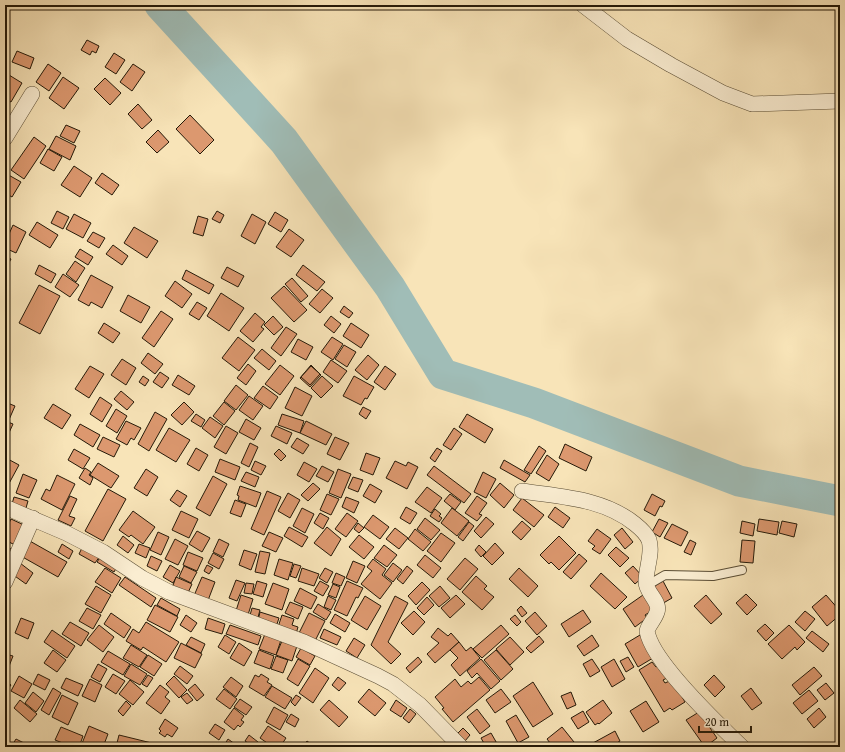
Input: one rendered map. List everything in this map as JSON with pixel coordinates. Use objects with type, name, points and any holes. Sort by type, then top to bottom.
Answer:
[{"type":"street","points":[[583,5],[627,39],[671,65],[723,93],[752,104],[840,101]]},
{"type":"street","points":[[5,138],[32,94]]},
{"type":"street","points":[[522,491],[584,500],[610,509],[628,518],[642,530],[648,538],[650,547],[646,586],[658,607],[658,612],[647,631],[648,637],[657,653],[699,705],[742,747]]},
{"type":"street","points":[[5,507],[33,518],[103,552],[142,578],[169,592],[304,642],[378,676],[393,684],[420,705],[461,747]]},
{"type":"street","points":[[5,582],[33,518]]},
{"type":"lane","points":[[646,586],[665,575],[713,576],[742,570]]},
{"type":"building","points":[[87,40],[99,46],[96,53],[92,51],[90,55],[81,50]]},
{"type":"building","points":[[17,51],[34,58],[30,69],[12,62]]},
{"type":"building","points":[[114,53],[125,60],[116,74],[105,67]]},
{"type":"building","points":[[48,64],[61,73],[49,91],[36,82]]},
{"type":"building","points":[[133,64],[145,72],[132,91],[120,82]]},
{"type":"building","points":[[9,75],[22,83],[11,102],[5,99],[5,82]]},
{"type":"building","points":[[63,77],[79,88],[64,109],[49,98]]},
{"type":"building","points":[[105,78],[121,93],[110,105],[94,89]]},
{"type":"building","points":[[138,104],[152,120],[142,129],[128,114]]},
{"type":"building","points":[[190,115],[214,140],[200,154],[176,129]]},
{"type":"building","points":[[66,125],[80,131],[74,143],[60,136]]},
{"type":"building","points":[[158,130],[169,142],[157,153],[146,142]]},
{"type":"building","points":[[56,136],[76,146],[70,160],[49,149]]},
{"type":"building","points":[[34,137],[46,146],[24,179],[11,170]]},
{"type":"building","points":[[48,149],[62,157],[54,171],[40,163]]},
{"type":"building","points":[[74,166],[92,178],[80,197],[61,185]]},
{"type":"building","points":[[5,173],[21,182],[12,197],[5,193]]},
{"type":"building","points":[[102,173],[119,185],[112,195],[95,183]]},
{"type":"building","points":[[57,211],[69,217],[63,229],[51,223]]},
{"type":"building","points":[[217,211],[224,215],[220,223],[212,219]]},
{"type":"building","points":[[275,212],[288,220],[281,232],[268,224]]},
{"type":"building","points":[[74,214],[91,223],[83,238],[66,229]]},
{"type":"building","points":[[252,214],[266,222],[255,244],[241,236]]},
{"type":"building","points":[[198,216],[208,219],[203,236],[193,233]]},
{"type":"building","points":[[37,222],[58,235],[50,248],[29,235]]},
{"type":"building","points":[[13,225],[26,232],[16,253],[5,248],[5,243]]},
{"type":"building","points":[[134,227],[158,241],[147,258],[124,243]]},
{"type":"building","points":[[289,229],[304,240],[291,257],[276,247]]},
{"type":"building","points":[[93,232],[105,238],[99,248],[87,241]]},
{"type":"building","points":[[113,245],[128,256],[122,265],[106,254]]},
{"type":"building","points":[[80,249],[93,257],[88,265],[75,257]]},
{"type":"building","points":[[5,256],[11,259],[5,270]]},
{"type":"building","points":[[75,261],[85,268],[76,282],[66,274]]},
{"type":"building","points":[[39,265],[56,274],[51,283],[35,274]]},
{"type":"building","points":[[303,265],[325,282],[317,291],[296,275]]},
{"type":"building","points":[[227,267],[244,276],[238,287],[221,278]]},
{"type":"building","points":[[186,270],[214,285],[209,294],[182,279]]},
{"type":"building","points":[[63,274],[79,285],[70,297],[55,287]]},
{"type":"building","points":[[91,275],[113,287],[102,308],[91,302],[89,306],[78,300]]},
{"type":"building","points":[[292,278],[308,296],[301,302],[285,284]]},
{"type":"building","points":[[175,281],[192,294],[182,308],[165,296]]},
{"type":"building","points":[[39,285],[60,296],[40,334],[19,323]]},
{"type":"building","points":[[284,286],[307,310],[294,322],[271,298]]},
{"type":"building","points":[[322,289],[333,298],[320,313],[309,304]]},
{"type":"building","points":[[221,293],[244,308],[229,331],[207,316]]},
{"type":"building","points":[[128,295],[150,307],[141,323],[120,311]]},
{"type":"building","points":[[197,302],[207,308],[199,320],[189,314]]},
{"type":"building","points":[[344,306],[353,313],[349,318],[340,312]]},
{"type":"building","points":[[161,311],[173,319],[154,347],[142,338]]},
{"type":"building","points":[[255,313],[265,322],[261,327],[264,329],[253,342],[240,331]]},
{"type":"building","points":[[273,316],[283,327],[274,335],[264,325]]},
{"type":"building","points":[[331,316],[341,324],[334,333],[324,325]]},
{"type":"building","points":[[104,323],[120,333],[113,343],[98,333]]},
{"type":"building","points":[[351,323],[369,335],[361,348],[343,336]]},
{"type":"building","points":[[286,327],[297,334],[281,356],[271,348]]},
{"type":"building","points":[[238,337],[255,350],[239,371],[222,358]]},
{"type":"building","points":[[332,337],[343,344],[333,360],[321,352]]},
{"type":"building","points":[[298,339],[313,347],[306,360],[291,352]]},
{"type":"building","points":[[344,345],[356,352],[347,367],[335,359]]},
{"type":"building","points":[[262,349],[276,361],[269,370],[254,358]]},
{"type":"building","points":[[148,353],[163,364],[155,374],[141,363]]},
{"type":"building","points":[[368,355],[379,365],[367,380],[355,370]]},
{"type":"building","points":[[122,359],[136,368],[126,385],[111,375]]},
{"type":"building","points":[[331,360],[347,371],[338,383],[323,372]]},
{"type":"building","points":[[248,364],[256,371],[246,385],[237,378]]},
{"type":"building","points":[[280,365],[294,376],[280,395],[265,384]]},
{"type":"building","points":[[311,365],[321,375],[310,387],[300,378]]},
{"type":"building","points":[[90,366],[104,374],[89,398],[75,389]]},
{"type":"building","points":[[311,366],[320,374],[310,385],[301,377]]},
{"type":"building","points":[[385,366],[396,374],[385,390],[374,382]]},
{"type":"building","points":[[160,372],[169,378],[162,388],[153,382]]},
{"type":"building","points":[[178,375],[195,386],[189,395],[172,385]]},
{"type":"building","points":[[143,376],[149,380],[145,386],[139,382]]},
{"type":"building","points":[[322,376],[333,386],[321,398],[311,388]]},
{"type":"building","points":[[354,376],[374,387],[367,399],[365,398],[361,405],[343,396]]},
{"type":"building","points":[[236,385],[248,395],[236,410],[224,401]]},
{"type":"building","points":[[263,386],[278,397],[270,409],[254,398]]},
{"type":"building","points":[[295,387],[312,396],[302,416],[285,408]]},
{"type":"building","points":[[121,391],[134,402],[127,410],[114,399]]},
{"type":"building","points":[[249,396],[263,406],[253,420],[239,410]]},
{"type":"building","points":[[100,397],[112,405],[102,422],[90,414]]},
{"type":"building","points":[[5,402],[15,406],[8,422],[13,424],[8,435],[5,433]]},
{"type":"building","points":[[184,402],[194,412],[182,425],[171,415]]},
{"type":"building","points":[[224,402],[235,411],[224,425],[213,416]]},
{"type":"building","points":[[53,404],[71,415],[62,429],[44,418]]},
{"type":"building","points":[[363,407],[371,411],[366,419],[359,414]]},
{"type":"building","points":[[116,409],[127,416],[117,433],[106,426]]},
{"type":"building","points":[[155,412],[167,419],[149,451],[138,444]]},
{"type":"building","points":[[196,414],[205,420],[201,427],[191,421]]},
{"type":"building","points":[[282,414],[304,421],[300,433],[278,425]]},
{"type":"building","points":[[467,414],[493,429],[485,443],[459,427]]},
{"type":"building","points":[[210,417],[223,426],[215,438],[202,428]]},
{"type":"building","points":[[246,419],[261,428],[254,440],[239,432]]},
{"type":"building","points":[[126,421],[141,428],[134,440],[131,438],[127,445],[116,439]]},
{"type":"building","points":[[306,421],[332,434],[326,445],[300,433]]},
{"type":"building","points":[[80,424],[100,435],[93,447],[74,435]]},
{"type":"building","points":[[226,426],[238,433],[226,454],[214,447]]},
{"type":"building","points":[[276,426],[292,433],[287,444],[271,436]]},
{"type":"building","points":[[169,428],[190,440],[176,462],[156,450]]},
{"type":"building","points":[[454,428],[462,434],[451,450],[443,445]]},
{"type":"building","points":[[103,437],[120,445],[114,457],[97,449]]},
{"type":"building","points":[[335,437],[349,443],[340,460],[327,454]]},
{"type":"building","points":[[297,438],[309,445],[303,454],[291,447]]},
{"type":"building","points":[[250,443],[258,447],[249,467],[241,463]]},
{"type":"building","points":[[565,444],[592,457],[586,471],[559,458]]},
{"type":"building","points":[[539,446],[546,451],[531,474],[524,470]]},
{"type":"building","points":[[196,448],[208,455],[199,471],[187,464]]},
{"type":"building","points":[[437,448],[442,451],[435,462],[430,458]]},
{"type":"building","points":[[74,449],[90,458],[83,469],[68,460]]},
{"type":"building","points":[[279,449],[286,456],[281,461],[274,454]]},
{"type":"building","points":[[366,453],[380,458],[373,475],[360,470]]},
{"type":"building","points":[[547,455],[559,464],[549,481],[536,473]]},
{"type":"building","points":[[6,458],[19,465],[6,489],[5,461]]},
{"type":"building","points":[[220,459],[240,467],[235,480],[215,472]]},
{"type":"building","points":[[504,460],[530,475],[525,482],[500,468]]},
{"type":"building","points":[[255,461],[266,466],[261,475],[251,470]]},
{"type":"building","points":[[395,461],[406,466],[408,462],[418,467],[407,489],[386,478]]},
{"type":"building","points":[[304,462],[317,469],[309,482],[297,475]]},
{"type":"building","points":[[98,463],[119,476],[111,488],[90,475]]},
{"type":"building","points":[[322,466],[334,472],[328,482],[316,476]]},
{"type":"building","points":[[434,466],[471,494],[464,503],[427,475]]},
{"type":"building","points":[[85,468],[91,472],[89,475],[93,478],[90,485],[79,478]]},
{"type":"building","points":[[146,469],[158,477],[147,496],[134,488]]},
{"type":"building","points":[[338,469],[351,474],[341,498],[329,493]]},
{"type":"building","points":[[246,472],[259,477],[255,487],[241,481]]},
{"type":"building","points":[[483,472],[496,479],[486,498],[474,492]]},
{"type":"building","points":[[23,474],[37,480],[29,498],[16,493]]},
{"type":"building","points":[[57,475],[75,484],[62,510],[41,499],[46,489],[50,491]]},
{"type":"building","points":[[213,476],[227,484],[210,516],[196,508]]},
{"type":"building","points":[[353,477],[363,480],[358,492],[348,488]]},
{"type":"building","points":[[313,483],[320,489],[308,501],[301,495]]},
{"type":"building","points":[[500,483],[514,495],[504,508],[490,495]]},
{"type":"building","points":[[370,484],[382,491],[375,503],[363,496]]},
{"type":"building","points":[[240,486],[261,493],[256,507],[238,500],[239,496],[237,495]]},
{"type":"building","points":[[427,487],[442,498],[431,513],[415,502]]},
{"type":"building","points":[[108,489],[126,499],[103,541],[85,531]]},
{"type":"building","points":[[177,490],[187,496],[180,507],[170,500]]},
{"type":"building","points":[[267,491],[281,497],[264,535],[251,529]]},
{"type":"building","points":[[288,493],[300,500],[290,518],[278,511]]},
{"type":"building","points":[[327,494],[339,499],[331,515],[320,510]]},
{"type":"building","points":[[450,494],[461,502],[455,510],[444,501]]},
{"type":"building","points":[[652,494],[665,501],[662,507],[660,506],[655,516],[644,510]]},
{"type":"building","points":[[70,496],[77,499],[69,516],[75,518],[71,526],[58,520]]},
{"type":"building","points":[[477,496],[487,503],[479,514],[482,515],[477,521],[465,513]]},
{"type":"building","points":[[14,497],[28,501],[26,508],[12,504]]},
{"type":"building","points":[[346,497],[359,502],[354,513],[342,507]]},
{"type":"building","points":[[522,498],[544,515],[534,527],[513,510]]},
{"type":"building","points":[[235,500],[246,504],[241,517],[230,513]]},
{"type":"building","points":[[406,507],[417,513],[410,524],[400,518]]},
{"type":"building","points":[[555,507],[570,518],[563,528],[548,517]]},
{"type":"building","points":[[302,508],[314,514],[305,533],[293,526]]},
{"type":"building","points":[[452,508],[469,521],[457,536],[441,523]]},
{"type":"building","points":[[435,509],[441,514],[439,516],[442,518],[439,522],[430,516]]},
{"type":"building","points":[[133,511],[155,527],[143,544],[131,535],[129,537],[119,530]]},
{"type":"building","points":[[181,511],[198,519],[189,538],[172,530]]},
{"type":"building","points":[[320,513],[329,518],[323,529],[314,523]]},
{"type":"building","points":[[347,513],[358,521],[346,537],[335,529]]},
{"type":"building","points":[[373,515],[389,527],[380,539],[364,527]]},
{"type":"building","points":[[486,517],[494,524],[481,538],[474,531]]},
{"type":"building","points":[[425,518],[440,530],[431,540],[417,529]]},
{"type":"building","points":[[11,519],[24,525],[15,545],[5,540],[5,531]]},
{"type":"building","points":[[659,519],[668,523],[660,537],[652,532]]},
{"type":"building","points":[[759,519],[779,522],[777,535],[757,531]]},
{"type":"building","points":[[522,521],[531,529],[521,540],[512,532]]},
{"type":"building","points":[[742,521],[755,524],[753,536],[740,533]]},
{"type":"building","points":[[782,521],[797,524],[794,537],[779,533]]},
{"type":"building","points":[[469,522],[474,526],[463,541],[458,537]]},
{"type":"building","points":[[358,523],[364,528],[359,533],[354,529]]},
{"type":"building","points":[[672,524],[688,532],[681,546],[664,538]]},
{"type":"building","points":[[289,527],[308,537],[302,547],[284,536]]},
{"type":"building","points":[[327,527],[341,539],[331,556],[314,543]]},
{"type":"building","points":[[395,528],[408,538],[399,549],[386,539]]},
{"type":"building","points":[[622,528],[633,542],[625,549],[614,535]]},
{"type":"building","points":[[415,529],[431,542],[423,551],[408,539]]},
{"type":"building","points":[[597,529],[611,539],[600,554],[592,549],[595,546],[588,541]]},
{"type":"building","points":[[197,531],[210,538],[202,552],[189,544]]},
{"type":"building","points":[[158,532],[169,537],[161,555],[150,550]]},
{"type":"building","points":[[269,532],[283,538],[276,552],[262,546]]},
{"type":"building","points":[[441,533],[455,543],[441,562],[427,551]]},
{"type":"building","points":[[359,535],[374,547],[364,559],[349,547]]},
{"type":"building","points":[[123,536],[134,545],[128,553],[117,545]]},
{"type":"building","points":[[559,536],[576,553],[559,570],[551,562],[549,564],[540,555]]},
{"type":"building","points":[[175,539],[188,546],[178,565],[165,559]]},
{"type":"building","points":[[219,539],[229,544],[223,557],[213,552]]},
{"type":"building","points":[[28,540],[67,562],[58,577],[19,555]]},
{"type":"building","points":[[690,540],[696,543],[691,555],[684,552]]},
{"type":"building","points":[[742,540],[755,541],[753,563],[740,562]]},
{"type":"building","points":[[495,543],[504,553],[492,565],[483,556]]},
{"type":"building","points":[[62,544],[73,551],[69,559],[58,552]]},
{"type":"building","points":[[139,544],[150,548],[146,558],[135,553]]},
{"type":"building","points":[[384,545],[397,555],[387,567],[374,558]]},
{"type":"building","points":[[479,545],[486,552],[481,557],[475,550]]},
{"type":"building","points":[[5,546],[15,551],[5,564]]},
{"type":"building","points":[[83,546],[100,556],[95,563],[79,554]]},
{"type":"building","points":[[616,547],[629,558],[620,567],[608,555]]},
{"type":"building","points":[[244,550],[257,554],[251,570],[239,565]]},
{"type":"building","points":[[260,551],[270,553],[265,574],[255,572]]},
{"type":"building","points":[[188,552],[203,558],[197,571],[183,565]]},
{"type":"building","points":[[213,553],[224,559],[219,569],[208,563]]},
{"type":"building","points":[[579,554],[587,561],[571,579],[563,572]]},
{"type":"building","points":[[425,555],[441,568],[433,578],[417,565]]},
{"type":"building","points":[[101,556],[118,565],[114,572],[97,562]]},
{"type":"building","points":[[151,556],[162,561],[157,571],[147,566]]},
{"type":"building","points":[[465,558],[478,569],[460,590],[447,579]]},
{"type":"building","points":[[279,559],[293,563],[288,580],[274,575]]},
{"type":"building","points":[[373,559],[386,569],[382,575],[392,583],[380,599],[361,584],[372,571],[367,567]]},
{"type":"building","points":[[353,561],[365,566],[357,583],[346,578]]},
{"type":"building","points":[[20,563],[33,573],[26,584],[12,574]]},
{"type":"building","points":[[393,563],[402,570],[393,582],[384,575]]},
{"type":"building","points":[[294,564],[301,566],[296,578],[290,576]]},
{"type":"building","points":[[170,565],[180,571],[173,583],[163,577]]},
{"type":"building","points":[[207,565],[213,568],[209,574],[204,571]]},
{"type":"building","points":[[184,566],[197,572],[191,583],[179,577]]},
{"type":"building","points":[[407,566],[413,571],[403,584],[397,579]]},
{"type":"building","points":[[633,566],[643,577],[635,584],[625,573]]},
{"type":"building","points":[[105,568],[121,578],[112,593],[95,582]]},
{"type":"building","points":[[302,568],[319,574],[314,586],[298,581]]},
{"type":"building","points":[[325,568],[333,572],[327,583],[319,578]]},
{"type":"building","points":[[519,568],[538,586],[528,597],[509,579]]},
{"type":"building","points":[[336,573],[345,577],[341,586],[332,583]]},
{"type":"building","points":[[601,573],[627,597],[615,609],[590,586]]},
{"type":"building","points":[[476,576],[487,586],[484,589],[494,597],[482,610],[462,592]]},
{"type":"building","points":[[125,577],[156,598],[151,607],[119,585]]},
{"type":"building","points":[[176,577],[192,584],[187,595],[172,588]]},
{"type":"building","points":[[202,577],[215,582],[207,603],[193,598]]},
{"type":"building","points":[[236,580],[245,583],[237,601],[229,598]]},
{"type":"building","points":[[257,581],[267,584],[263,597],[253,594]]},
{"type":"building","points":[[320,581],[329,586],[323,596],[314,591]]},
{"type":"building","points":[[347,581],[363,588],[358,598],[356,597],[347,616],[334,610]]},
{"type":"building","points":[[663,581],[672,598],[660,605],[651,588]]},
{"type":"building","points":[[422,582],[430,590],[416,605],[408,596]]},
{"type":"building","points":[[246,583],[254,584],[252,594],[244,593]]},
{"type":"building","points":[[273,583],[289,589],[282,610],[265,604]]},
{"type":"building","points":[[333,584],[340,587],[336,598],[328,595]]},
{"type":"building","points":[[96,586],[111,595],[101,613],[85,604]]},
{"type":"building","points":[[440,586],[450,598],[439,607],[429,596]]},
{"type":"building","points":[[300,588],[317,597],[311,609],[294,601]]},
{"type":"building","points":[[746,594],[757,605],[747,615],[736,603]]},
{"type":"building","points":[[241,595],[253,599],[247,618],[235,614]]},
{"type":"building","points":[[456,595],[465,604],[450,618],[441,608]]},
{"type":"building","points":[[643,595],[653,610],[645,615],[647,618],[635,627],[623,609]]},
{"type":"building","points":[[706,595],[722,614],[711,624],[694,606]]},
{"type":"building","points":[[826,595],[840,611],[840,615],[827,626],[812,607]]},
{"type":"building","points":[[328,596],[336,600],[331,610],[324,607]]},
{"type":"building","points":[[365,596],[381,606],[367,630],[351,620]]},
{"type":"building","points":[[395,596],[408,603],[388,642],[401,654],[391,664],[371,645]]},
{"type":"building","points":[[427,597],[434,605],[424,615],[417,608]]},
{"type":"building","points":[[161,598],[180,609],[177,616],[157,605]]},
{"type":"building","points":[[290,602],[303,607],[298,619],[285,613]]},
{"type":"building","points":[[318,604],[331,612],[326,620],[313,612]]},
{"type":"building","points":[[155,605],[178,617],[170,632],[147,620]]},
{"type":"building","points":[[521,606],[527,613],[522,617],[517,610]]},
{"type":"building","points":[[87,608],[101,615],[93,629],[79,621]]},
{"type":"building","points":[[252,608],[260,610],[257,621],[249,619]]},
{"type":"building","points":[[583,610],[591,622],[569,637],[561,624]]},
{"type":"building","points":[[414,611],[425,622],[413,635],[401,623]]},
{"type":"building","points":[[805,611],[815,619],[805,631],[795,622]]},
{"type":"building","points":[[260,612],[279,618],[276,627],[258,621]]},
{"type":"building","points":[[535,612],[547,626],[537,635],[525,621]]},
{"type":"building","points":[[111,613],[131,627],[124,638],[104,624]]},
{"type":"building","points":[[309,613],[325,621],[315,641],[299,633]]},
{"type":"building","points":[[335,614],[350,623],[345,632],[330,623]]},
{"type":"building","points":[[186,615],[197,623],[191,632],[180,625]]},
{"type":"building","points":[[282,615],[294,619],[292,625],[298,627],[296,634],[278,627]]},
{"type":"building","points":[[515,615],[521,622],[517,626],[510,619]]},
{"type":"building","points":[[21,618],[34,623],[28,639],[15,633]]},
{"type":"building","points":[[208,618],[225,624],[222,634],[205,629]]},
{"type":"building","points":[[70,622],[89,633],[81,646],[62,634]]},
{"type":"building","points":[[146,622],[179,642],[166,662],[143,647],[141,650],[126,641],[133,629],[139,633]]},
{"type":"building","points":[[765,624],[774,633],[766,641],[757,631]]},
{"type":"building","points":[[99,625],[114,637],[103,652],[87,640]]},
{"type":"building","points":[[230,625],[261,636],[258,645],[226,634]]},
{"type":"building","points":[[501,625],[509,634],[482,658],[473,649]]},
{"type":"building","points":[[789,625],[805,642],[797,650],[795,647],[782,659],[768,644]]},
{"type":"building","points":[[438,628],[448,636],[451,633],[459,642],[435,663],[427,654],[439,643],[431,637]]},
{"type":"building","points":[[324,629],[341,637],[337,645],[320,638]]},
{"type":"building","points":[[52,630],[75,646],[67,658],[44,642]]},
{"type":"building","points":[[812,631],[829,644],[823,652],[806,638]]},
{"type":"building","points":[[265,634],[281,640],[276,655],[259,649]]},
{"type":"building","points":[[225,635],[236,642],[229,654],[218,647]]},
{"type":"building","points":[[592,635],[599,646],[584,656],[577,646]]},
{"type":"building","points":[[640,635],[653,658],[638,667],[625,644]]},
{"type":"building","points":[[539,636],[544,642],[531,653],[526,648]]},
{"type":"building","points":[[191,637],[205,644],[201,653],[186,645]]},
{"type":"building","points":[[510,637],[524,652],[510,665],[496,649]]},
{"type":"building","points":[[354,638],[365,645],[357,658],[346,651]]},
{"type":"building","points":[[282,641],[297,646],[292,661],[276,655]]},
{"type":"building","points":[[459,642],[466,651],[471,647],[480,658],[460,676],[451,665],[458,658],[450,650]]},
{"type":"building","points":[[181,643],[202,654],[195,668],[174,658]]},
{"type":"building","points":[[239,643],[252,652],[244,666],[230,658]]},
{"type":"building","points":[[131,645],[147,655],[139,667],[123,658]]},
{"type":"building","points":[[301,648],[315,656],[310,665],[296,657]]},
{"type":"building","points":[[53,650],[66,660],[57,672],[44,663]]},
{"type":"building","points":[[259,650],[274,656],[270,669],[254,663]]},
{"type":"building","points":[[496,650],[513,669],[501,680],[484,660]]},
{"type":"building","points":[[108,651],[130,664],[123,675],[101,662]]},
{"type":"building","points":[[5,654],[13,656],[6,674],[5,674]]},
{"type":"building","points":[[148,655],[162,664],[154,676],[140,667]]},
{"type":"building","points":[[276,656],[288,660],[283,673],[271,669]]},
{"type":"building","points":[[418,657],[422,662],[410,673],[406,668]]},
{"type":"building","points":[[628,657],[634,667],[626,672],[620,661]]},
{"type":"building","points":[[298,659],[310,666],[298,686],[287,679]]},
{"type":"building","points":[[481,659],[500,681],[491,689],[477,673],[472,678],[467,671]]},
{"type":"building","points":[[592,659],[600,671],[590,677],[583,664]]},
{"type":"building","points":[[614,659],[625,679],[612,687],[601,667]]},
{"type":"building","points":[[652,662],[656,667],[661,664],[669,677],[663,680],[665,683],[672,680],[685,702],[672,710],[670,708],[664,712],[639,670]]},
{"type":"building","points":[[98,664],[107,669],[100,682],[91,677]]},
{"type":"building","points":[[131,664],[147,674],[140,685],[124,676]]},
{"type":"building","points":[[180,666],[193,676],[187,684],[174,674]]},
{"type":"building","points":[[814,667],[822,676],[800,695],[792,685]]},
{"type":"building","points":[[315,668],[329,678],[313,703],[299,693]]},
{"type":"building","points":[[38,674],[50,680],[45,690],[33,684]]},
{"type":"building","points":[[113,674],[125,681],[116,694],[105,687]]},
{"type":"building","points":[[261,674],[269,679],[267,682],[272,685],[264,696],[249,687],[255,675],[259,677]]},
{"type":"building","points":[[148,675],[153,678],[147,687],[142,684]]},
{"type":"building","points":[[714,675],[725,687],[715,697],[704,685]]},
{"type":"building","points":[[19,676],[32,684],[24,698],[11,691]]},
{"type":"building","points":[[174,676],[187,690],[179,698],[166,684]]},
{"type":"building","points":[[231,677],[243,686],[236,697],[223,687]]},
{"type":"building","points":[[338,677],[346,683],[339,691],[332,685]]},
{"type":"building","points":[[479,677],[490,690],[453,722],[442,709],[444,708],[435,697],[455,679],[461,687],[468,681],[471,684]]},
{"type":"building","points":[[66,678],[83,685],[78,696],[61,688]]},
{"type":"building","points":[[90,679],[102,685],[95,702],[82,696]]},
{"type":"building","points":[[5,680],[11,685],[5,693]]},
{"type":"building","points":[[130,680],[144,692],[133,705],[119,694]]},
{"type":"building","points":[[533,682],[553,714],[533,727],[513,696]]},
{"type":"building","points":[[826,683],[834,693],[825,700],[817,690]]},
{"type":"building","points":[[195,684],[204,695],[197,701],[188,690]]},
{"type":"building","points":[[160,685],[169,692],[165,697],[170,701],[161,714],[146,703]]},
{"type":"building","points":[[272,686],[292,698],[285,709],[265,697]]},
{"type":"building","points":[[53,688],[61,693],[49,715],[41,710]]},
{"type":"building","points":[[751,688],[762,703],[752,710],[741,696]]},
{"type":"building","points":[[224,689],[237,699],[230,709],[216,699]]},
{"type":"building","points":[[369,689],[386,703],[375,716],[358,702]]},
{"type":"building","points":[[501,689],[511,702],[495,713],[486,700]]},
{"type":"building","points":[[809,690],[818,701],[802,714],[793,703]]},
{"type":"building","points":[[33,692],[44,701],[36,712],[25,703]]},
{"type":"building","points":[[571,692],[576,705],[567,709],[561,696]]},
{"type":"building","points":[[187,693],[193,700],[187,704],[181,697]]},
{"type":"building","points":[[62,695],[78,703],[68,725],[52,717]]},
{"type":"building","points":[[296,695],[301,698],[295,706],[291,702]]},
{"type":"building","points":[[240,699],[252,707],[246,715],[234,707]]},
{"type":"building","points":[[20,700],[37,714],[30,722],[14,708]]},
{"type":"building","points":[[329,700],[348,717],[339,727],[320,710]]},
{"type":"building","points":[[396,700],[407,708],[401,717],[390,710]]},
{"type":"building","points":[[603,700],[612,713],[599,724],[598,723],[595,725],[586,712]]},
{"type":"building","points":[[126,701],[131,706],[123,716],[118,711]]},
{"type":"building","points":[[646,701],[659,722],[643,732],[630,711]]},
{"type":"building","points":[[274,707],[288,715],[280,730],[266,722]]},
{"type":"building","points":[[234,708],[244,716],[241,720],[244,722],[240,727],[238,725],[234,730],[224,722]]},
{"type":"building","points":[[819,708],[826,717],[814,728],[807,719]]},
{"type":"building","points":[[410,709],[416,714],[409,723],[403,718]]},
{"type":"building","points":[[477,709],[490,726],[480,734],[467,717]]},
{"type":"building","points":[[583,711],[589,722],[578,729],[571,718]]},
{"type":"building","points":[[699,712],[717,738],[705,747],[686,720]]},
{"type":"building","points":[[291,714],[299,719],[295,727],[286,722]]},
{"type":"building","points":[[516,715],[529,737],[518,743],[506,721]]},
{"type":"building","points":[[165,719],[178,728],[172,737],[167,734],[165,737],[159,733],[161,731],[159,729]]},
{"type":"building","points":[[215,724],[225,730],[219,740],[209,733]]},
{"type":"building","points":[[89,726],[108,734],[103,747],[81,746]]},
{"type":"building","points":[[268,726],[286,738],[280,747],[273,747],[260,738]]},
{"type":"building","points":[[61,727],[83,736],[79,747],[73,747],[55,740]]},
{"type":"building","points":[[562,727],[578,747],[553,747],[547,739]]},
{"type":"building","points":[[463,728],[470,735],[465,741],[458,733]]},
{"type":"building","points":[[615,731],[620,741],[610,747],[595,747],[593,743]]},
{"type":"building","points":[[491,733],[499,747],[486,747],[481,738]]},
{"type":"building","points":[[119,735],[168,747],[116,747]]},
{"type":"building","points":[[249,735],[258,742],[254,747],[245,741]]},
{"type":"building","points":[[16,739],[28,745],[27,747],[11,747]]},
{"type":"building","points":[[228,739],[239,747],[223,747]]},
{"type":"building","points":[[307,741],[315,747],[302,747]]},
{"type":"waterway","points":[[160,5],[284,141],[390,287],[443,374],[534,403],[739,481],[840,501]]}]
